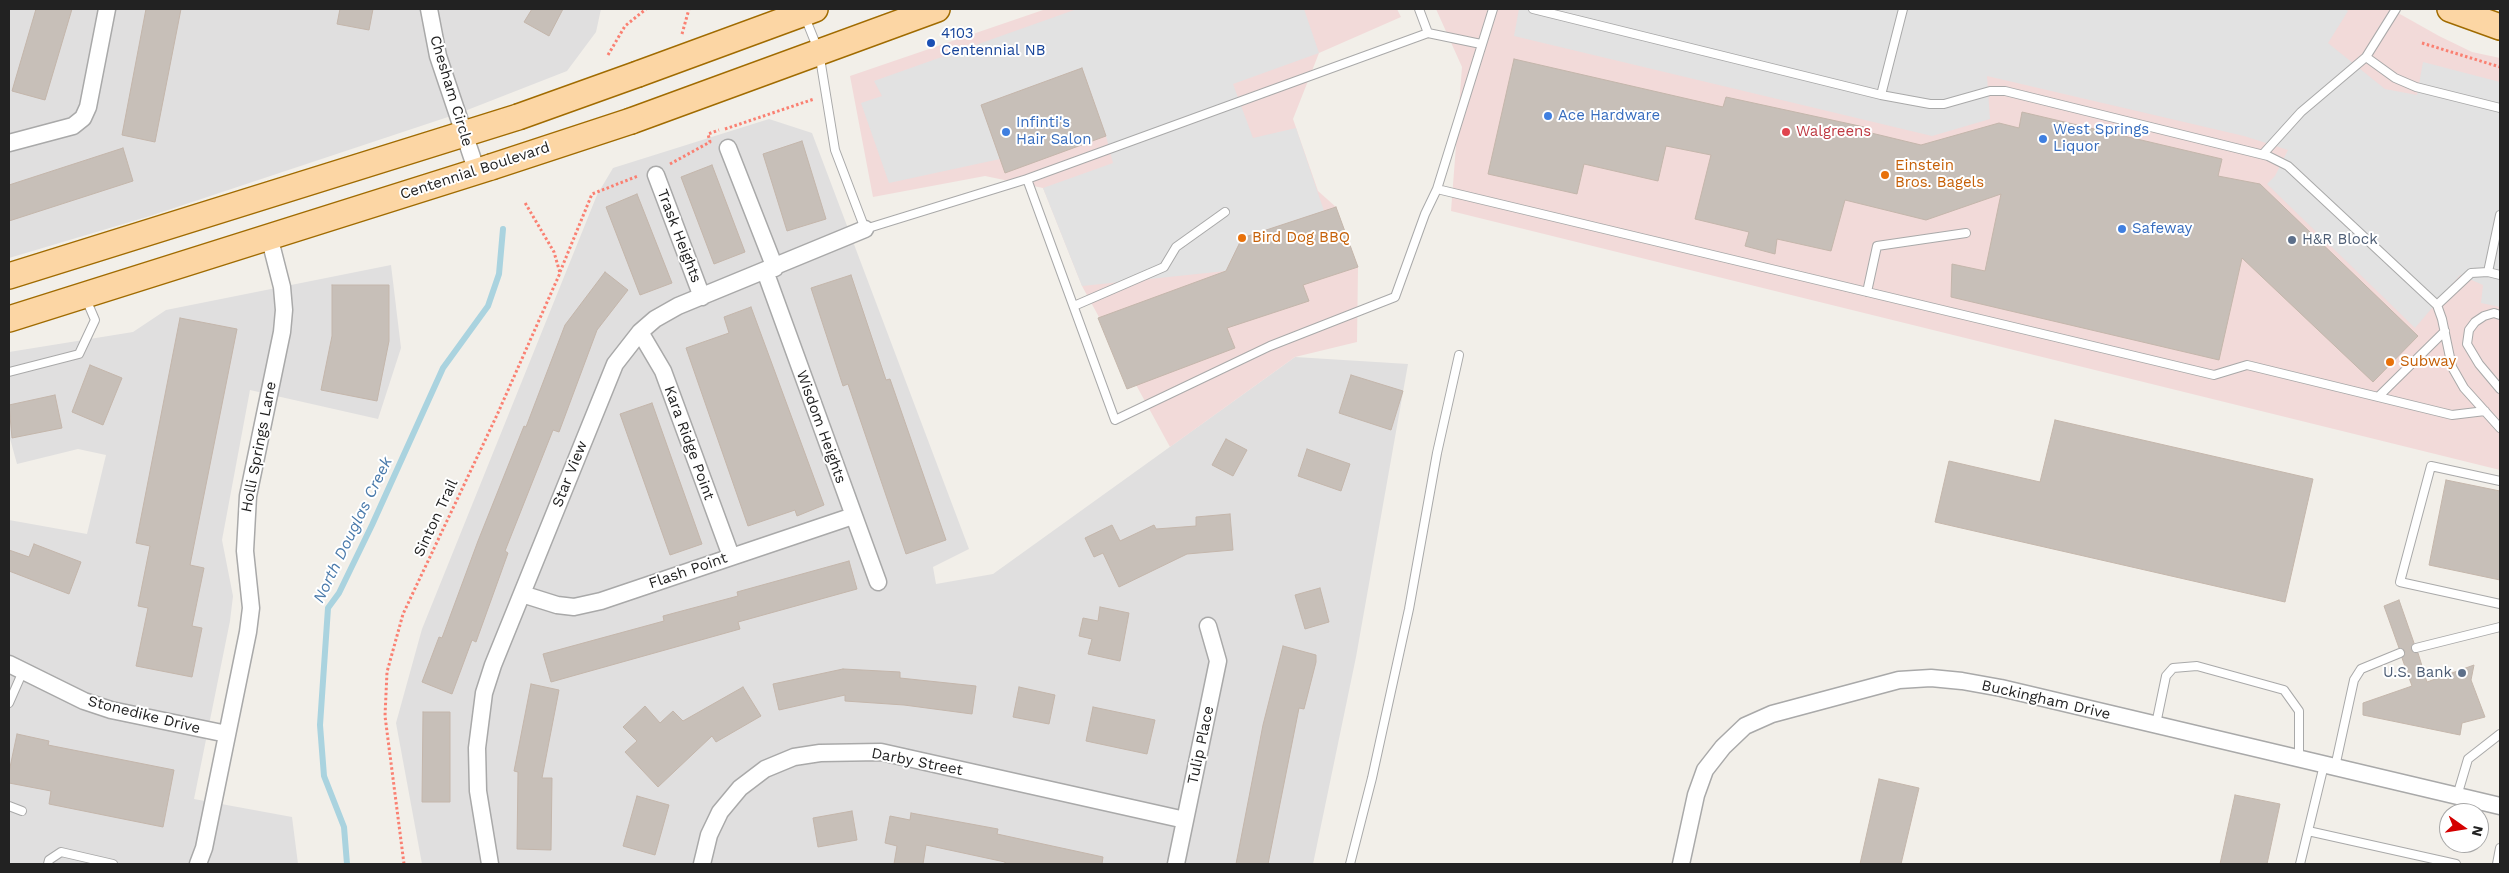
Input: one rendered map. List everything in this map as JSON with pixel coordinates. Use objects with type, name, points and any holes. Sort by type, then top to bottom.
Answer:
[{"type":"main road","name":"Centennial Boulevard","points":[[9,319],[631,121],[937,9]]},
{"type":"main road","points":[[2450,9],[2500,27]]},
{"type":"main road","points":[[9,276],[518,117],[809,11]]},
{"type":"street","points":[[9,142],[73,126],[82,118],[88,107],[107,9]]},
{"type":"street","name":"Chesham Circle","points":[[429,9],[438,56],[463,134],[484,169]]},
{"type":"street","name":"Wisdom Heights","points":[[728,148],[853,516],[878,582]]},
{"type":"street","name":"Trask Heights","points":[[657,171],[702,297]]},
{"type":"street","name":"Star View","points":[[490,864],[478,791],[477,748],[484,693],[493,665],[615,364],[640,332],[654,319],[866,229]]},
{"type":"street","name":"Holli Springs Lane","points":[[198,864],[204,848],[250,608],[245,551],[248,496],[282,332],[284,310],[282,287],[269,236]]},
{"type":"street","name":"Kara Ridge Point","points":[[640,332],[663,371],[731,556]]},
{"type":"street","name":"Flash Point","points":[[522,594],[557,606],[574,606],[601,601],[853,516]]},
{"type":"street","name":"Tulip Place","points":[[1176,864],[1218,661],[1208,626]]},
{"type":"street","name":"Stonedike Drive","points":[[16,668],[84,701],[111,710],[227,734]]},
{"type":"street","name":"Buckingham Drive","points":[[1681,864],[1696,795],[1706,770],[1723,747],[1745,726],[1772,714],[1899,680],[1931,678],[2001,688],[2500,806]]},
{"type":"street","name":"Darby Street","points":[[702,864],[709,835],[720,812],[740,788],[765,769],[794,757],[820,753],[881,752],[1185,820]]},
{"type":"lane","points":[[1419,9],[1428,33]]},
{"type":"lane","points":[[1027,179],[1115,420],[1270,346],[1395,297],[1425,214],[1437,190],[1493,9]]},
{"type":"lane","points":[[1533,9],[1882,95],[1930,104],[1944,104],[1990,90],[2005,91],[2263,154],[2288,166],[2437,305],[2445,331],[2452,367],[2464,388],[2500,428]]},
{"type":"lane","points":[[1882,95],[1903,9]]},
{"type":"lane","points":[[2263,154],[2301,112],[2366,57],[2396,9]]},
{"type":"lane","points":[[809,11],[819,52],[835,150],[866,229],[1027,179],[1428,33],[1481,44]]},
{"type":"lane","points":[[2366,57],[2395,78],[2407,84],[2500,108]]},
{"type":"lane","points":[[1437,190],[2214,375],[2247,365],[2452,415],[2485,412]]},
{"type":"lane","points":[[1074,306],[1164,266],[1176,247],[1225,212]]},
{"type":"lane","points":[[2488,272],[2500,215]]},
{"type":"lane","points":[[1867,292],[1877,246],[1966,233]]},
{"type":"lane","points":[[2437,305],[2471,273],[2488,272],[2500,275]]},
{"type":"lane","points":[[9,372],[79,354],[95,320],[84,296]]},
{"type":"lane","points":[[2500,315],[2494,313],[2484,316],[2475,322],[2469,330],[2467,344],[2479,364],[2500,389]]},
{"type":"lane","points":[[2378,397],[2445,331]]},
{"type":"lane","points":[[1350,864],[1372,778],[1405,628],[1437,453],[1459,355]]},
{"type":"lane","points":[[2500,481],[2431,466],[2400,582],[2500,604]]},
{"type":"lane","points":[[2416,648],[2500,627]]},
{"type":"lane","points":[[2300,864],[2308,830],[2354,680],[2361,669],[2400,653]]},
{"type":"lane","points":[[2156,725],[2166,676],[2173,668],[2197,666],[2284,690],[2299,711],[2299,759]]},
{"type":"lane","points":[[9,702],[16,668]]},
{"type":"lane","points":[[2457,796],[2468,758],[2500,734]]},
{"type":"lane","points":[[9,806],[22,811]]},
{"type":"lane","points":[[2308,830],[2456,864]]},
{"type":"lane","points":[[2497,864],[2500,848]]},
{"type":"lane","points":[[48,864],[49,860],[61,852],[113,864]]},
{"type":"path","points":[[608,55],[625,26],[646,9]]},
{"type":"path","points":[[2422,44],[2500,67]]},
{"type":"path","name":"Sinton Trail","points":[[404,864],[385,716],[387,672],[396,637],[403,614],[497,415],[560,273],[592,194],[657,171],[710,142],[708,134],[826,95]]},
{"type":"path","points":[[524,201],[554,252],[560,273]]},
{"type":"shaded area","points":[[9,9],[601,9],[596,32],[567,71],[457,114],[150,216],[9,258]]},
{"type":"shaded area","points":[[1046,9],[1397,9],[1401,17],[1319,53],[1293,119],[1318,191],[1336,207],[1358,267],[1357,342],[1295,357],[1170,447],[1082,286],[1043,188],[985,176],[873,197],[850,76]]},
{"type":"shaded area","points":[[1077,9],[1304,9],[1319,53],[1233,84],[1253,138],[1296,128],[1324,211],[1242,238],[1226,271],[1082,286],[1043,188],[1113,163],[1106,136],[1082,68],[981,105],[1000,159],[889,183],[861,103],[882,96],[874,81]]},
{"type":"shaded area","points":[[1436,9],[2391,9],[2472,52],[2500,58],[2500,470],[1451,211],[1462,67]]},
{"type":"shaded area","points":[[1519,9],[2345,9],[2348,11],[2328,43],[2385,89],[2417,95],[2423,62],[2500,82],[2500,307],[2481,303],[2483,285],[2460,275],[2415,328],[2267,184],[2275,176],[2288,150],[2244,136],[1987,76],[1990,119],[1932,136],[1514,36]]},
{"type":"shaded area","points":[[769,119],[812,133],[969,549],[933,567],[936,584],[993,574],[1295,357],[1408,364],[1356,657],[1313,864],[422,864],[396,723],[422,629],[597,195],[613,168]]},
{"type":"shaded area","points":[[391,265],[401,348],[378,419],[250,390],[222,540],[233,596],[230,621],[194,799],[292,817],[298,864],[9,864],[9,520],[87,534],[106,455],[78,449],[17,464],[9,435],[9,352],[133,332],[166,310]]},
{"type":"building","points":[[36,9],[72,9],[45,100],[12,91]]},
{"type":"building","points":[[146,9],[181,9],[155,142],[122,135]]},
{"type":"building","points":[[340,9],[373,9],[369,30],[337,24]]},
{"type":"building","points":[[532,9],[563,9],[549,36],[524,22]]},
{"type":"building","points":[[1514,59],[1723,107],[1726,97],[1864,127],[1863,131],[1921,145],[1999,123],[2019,128],[2022,112],[2222,159],[2218,176],[2260,184],[2418,336],[2373,382],[2242,258],[2219,360],[1951,297],[1952,264],[1985,271],[2001,194],[1926,220],[1845,200],[1831,251],[1777,239],[1775,254],[1745,246],[1749,232],[1695,219],[1711,155],[1666,146],[1658,181],[1584,164],[1577,194],[1488,174]]},
{"type":"building","points":[[1082,68],[1106,136],[1005,173],[981,105]]},
{"type":"building","points":[[802,141],[826,219],[787,231],[763,154]]},
{"type":"building","points":[[123,148],[133,181],[9,221],[9,185]]},
{"type":"building","points":[[712,165],[745,252],[714,264],[681,177]]},
{"type":"building","points":[[637,194],[672,283],[640,295],[606,207]]},
{"type":"building","points":[[1336,207],[1358,267],[1303,285],[1309,301],[1227,328],[1235,348],[1127,389],[1098,318],[1226,271],[1242,238]]},
{"type":"building","points":[[605,272],[628,290],[597,330],[559,432],[553,430],[505,551],[508,553],[476,642],[472,640],[452,694],[422,682],[439,637],[442,638],[478,541],[524,426],[526,427],[565,325]]},
{"type":"building","points":[[851,275],[886,380],[890,379],[946,540],[906,554],[848,384],[843,386],[811,288]]},
{"type":"building","points":[[332,285],[389,285],[389,341],[377,401],[321,390],[332,336]]},
{"type":"building","points":[[751,307],[824,505],[797,516],[795,510],[748,526],[686,348],[729,333],[724,317]]},
{"type":"building","points":[[180,318],[237,329],[190,565],[204,568],[192,626],[202,628],[192,677],[136,666],[148,608],[138,606],[150,546],[136,543]]},
{"type":"building","points":[[90,365],[122,378],[103,425],[72,412]]},
{"type":"building","points":[[1351,375],[1403,391],[1391,430],[1339,413]]},
{"type":"building","points":[[55,395],[62,428],[12,438],[9,405]]},
{"type":"building","points":[[652,403],[702,544],[670,555],[620,414]]},
{"type":"building","points":[[2055,420],[2313,479],[2285,602],[1935,522],[1949,461],[2040,482]]},
{"type":"building","points":[[1226,439],[1247,450],[1233,476],[1212,465]]},
{"type":"building","points":[[1307,449],[1350,464],[1341,491],[1298,476]]},
{"type":"building","points":[[2446,480],[2500,491],[2500,580],[2429,565]]},
{"type":"building","points":[[1230,514],[1233,550],[1187,554],[1119,587],[1103,553],[1094,557],[1085,538],[1112,525],[1120,541],[1154,525],[1156,529],[1196,526],[1196,517]]},
{"type":"building","points":[[34,544],[81,562],[69,594],[9,571],[9,550],[29,557]]},
{"type":"building","points":[[849,561],[857,589],[738,622],[740,629],[551,682],[543,654],[664,621],[663,616],[738,596],[737,592]]},
{"type":"building","points":[[1320,588],[1329,622],[1305,629],[1295,595]]},
{"type":"building","name":"U.S. Bank","points":[[2399,600],[2414,643],[2411,650],[2418,653],[2427,682],[2474,665],[2471,680],[2485,717],[2462,723],[2460,735],[2363,715],[2363,703],[2412,686],[2402,658],[2405,651],[2399,648],[2384,606]]},
{"type":"building","points":[[1100,607],[1129,613],[1120,661],[1088,654],[1092,639],[1079,636],[1083,618],[1098,621]]},
{"type":"building","points":[[1283,646],[1316,655],[1316,662],[1304,709],[1299,708],[1268,864],[1236,864],[1263,725]]},
{"type":"building","points":[[843,669],[900,672],[900,678],[976,686],[972,714],[904,705],[845,701],[845,695],[779,710],[773,684]]},
{"type":"building","points":[[531,684],[559,690],[542,778],[552,778],[551,850],[517,849],[518,772],[514,771]]},
{"type":"building","points":[[743,687],[761,716],[716,742],[712,736],[658,787],[625,752],[637,741],[623,727],[645,706],[660,723],[673,711],[683,721]]},
{"type":"building","points":[[1019,687],[1055,695],[1049,724],[1013,717]]},
{"type":"building","points":[[1093,707],[1155,720],[1147,754],[1086,741]]},
{"type":"building","points":[[423,712],[450,712],[450,802],[422,802]]},
{"type":"building","points":[[17,734],[49,741],[48,745],[174,770],[163,827],[49,804],[51,791],[9,783],[9,772]]},
{"type":"building","points":[[1879,779],[1919,788],[1901,864],[1860,864]]},
{"type":"building","points":[[2235,795],[2280,804],[2267,864],[2220,864]]},
{"type":"building","points":[[637,796],[669,805],[655,855],[623,846]]},
{"type":"building","points":[[852,811],[857,840],[818,847],[813,818]]},
{"type":"building","points":[[911,813],[998,829],[997,834],[1103,857],[1102,864],[1005,864],[1005,862],[926,845],[923,864],[894,864],[897,846],[885,843],[890,816],[910,820]]},
{"type":"waterway","name":"North Douglas Creek","points":[[347,864],[344,827],[324,776],[320,725],[328,608],[339,593],[372,525],[443,368],[488,306],[499,274],[503,229]]},
{"type":"place","name":"4103 Centennial NB","points":[[931,43]]},
{"type":"place","name":"Ace Hardware","points":[[1548,116]]},
{"type":"place","name":"Infinti's Hair Salon","points":[[1006,132]]},
{"type":"place","name":"Walgreens","points":[[1786,132]]},
{"type":"place","name":"West Springs Liquor","points":[[2043,139]]},
{"type":"place","name":"Einstein Bros. Bagels","points":[[1885,175]]},
{"type":"place","name":"Safeway","points":[[2122,229]]},
{"type":"place","name":"Bird Dog BBQ","points":[[1242,238]]},
{"type":"place","name":"H&R Block","points":[[2292,240]]},
{"type":"place","name":"Subway","points":[[2390,362]]},
{"type":"place","name":"U.S. Bank","points":[[2462,673]]}]
